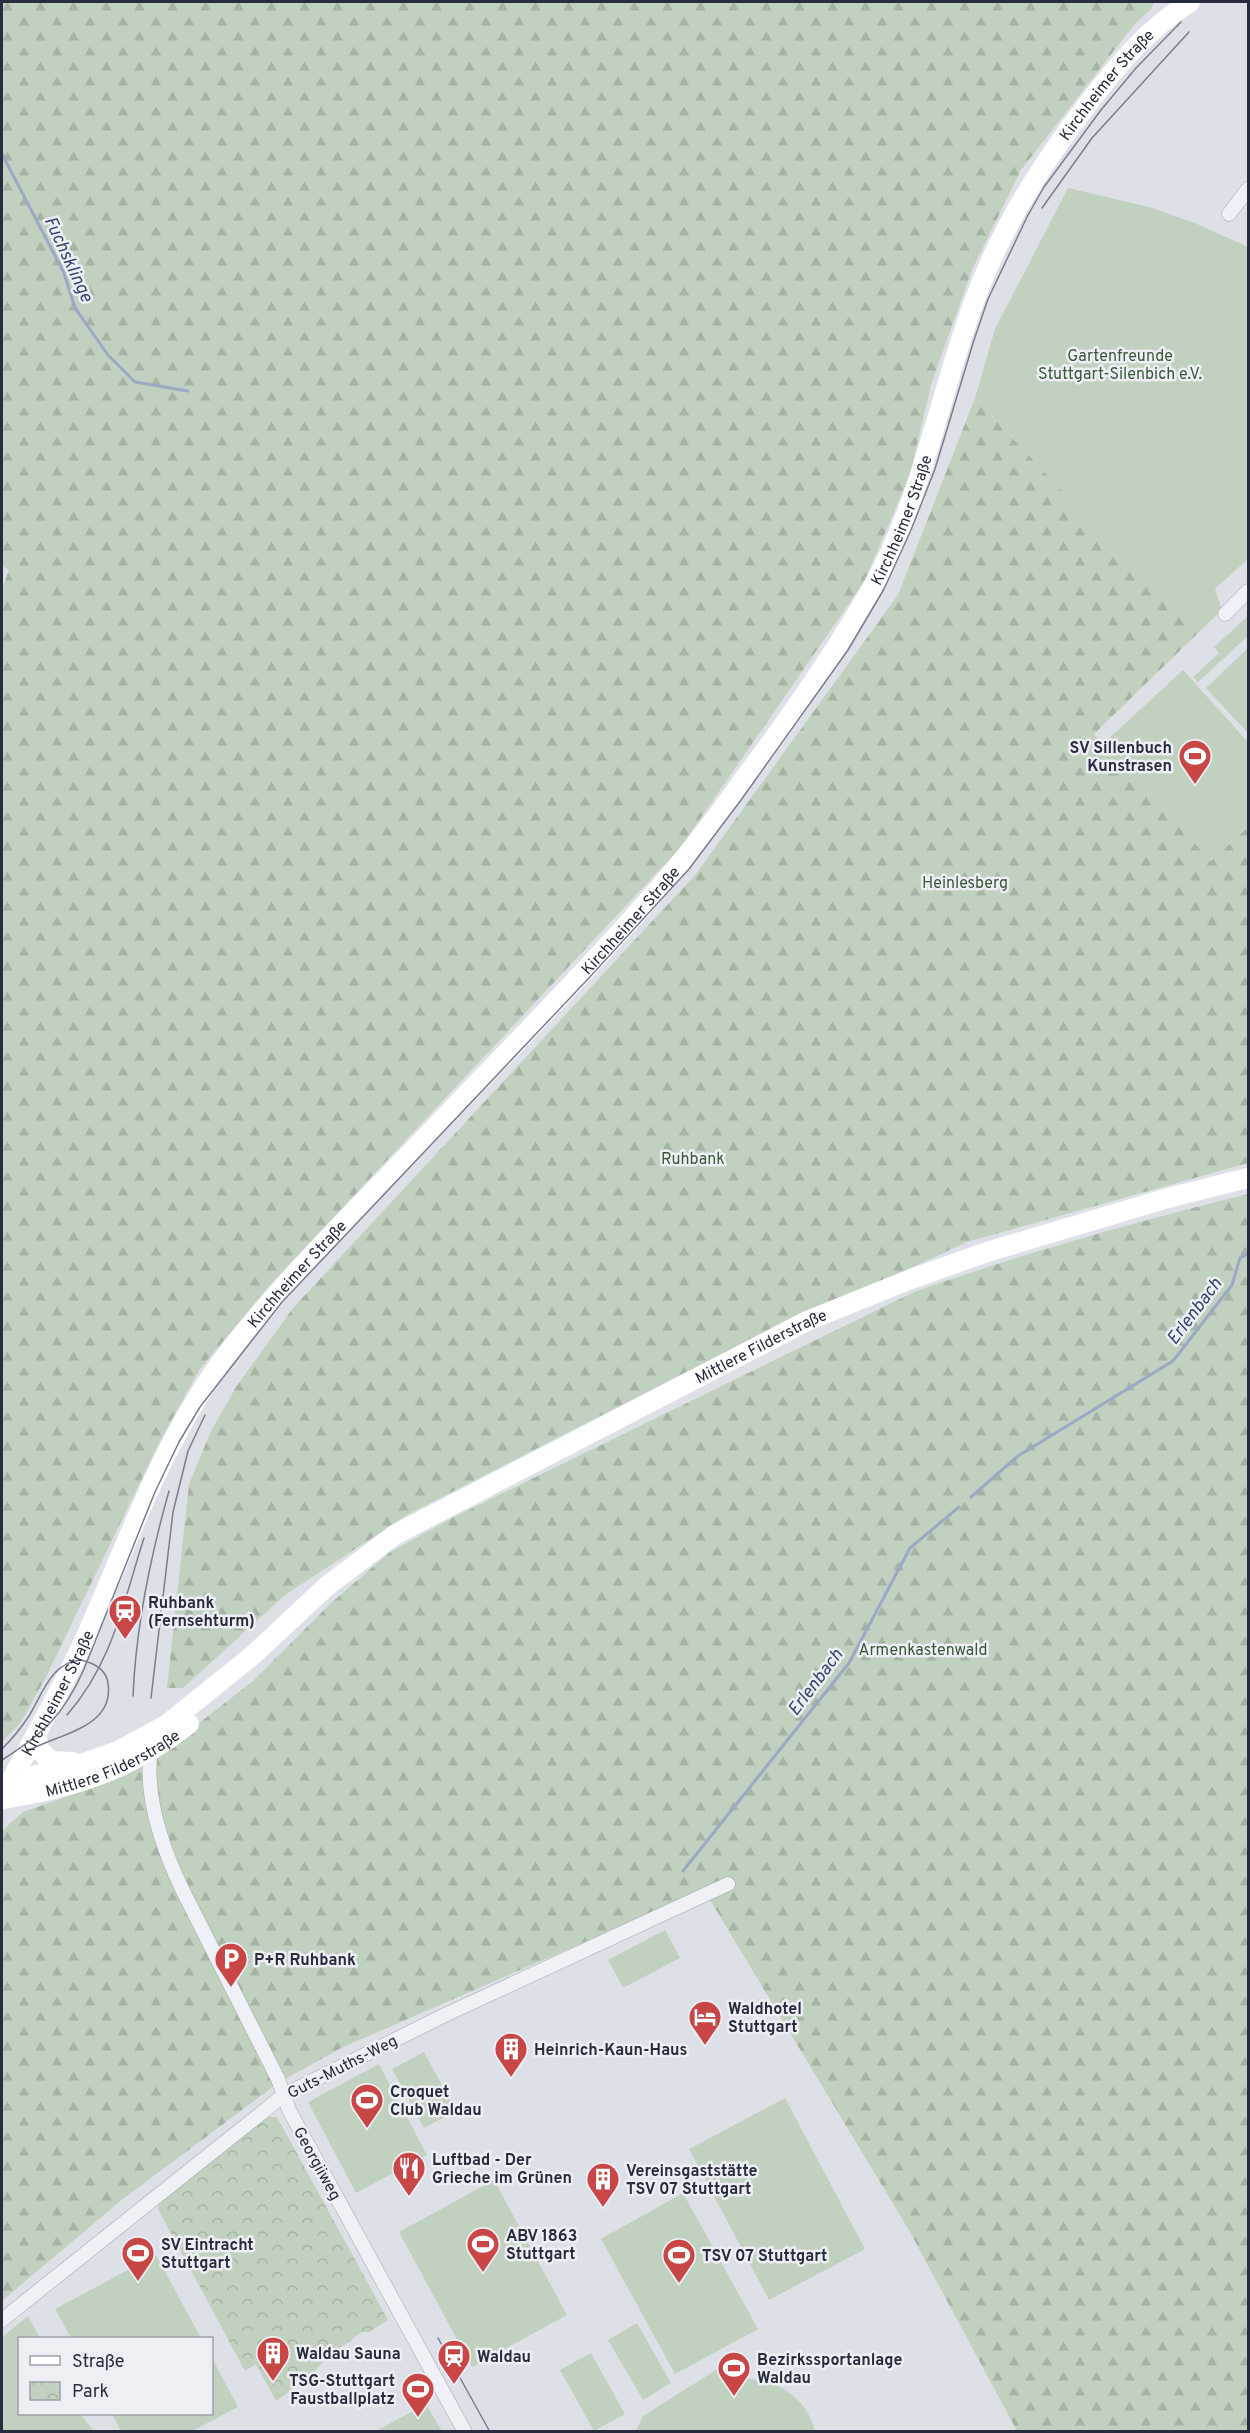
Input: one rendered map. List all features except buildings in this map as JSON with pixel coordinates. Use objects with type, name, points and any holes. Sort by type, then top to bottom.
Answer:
[{"type":"main road","name":"Kirchheimer Straße","points":[[4,1790],[85,1639],[155,1473],[189,1411],[213,1374],[283,1287],[590,963],[680,863],[787,721],[833,653],[875,582],[914,495],[976,296],[1004,232],[1027,190],[1071,125],[1142,38],[1171,7],[1190,2]]},
{"type":"main road","name":"Mittlere Filderstraße","points":[[4,1790],[118,1751],[166,1725],[252,1656],[311,1600],[396,1534],[807,1321],[910,1279],[987,1252],[1168,1198],[1248,1178]]},
{"type":"main road","name":"Mittlere Filderstraße","points":[[4,1790],[78,1784],[117,1769],[151,1750],[222,1698],[261,1659],[311,1600]]},
{"type":"main road","points":[[151,1750],[166,1725]]},
{"type":"main road","points":[[36,1734],[39,1749],[50,1761],[84,1763]]},
{"type":"street","points":[[1229,214],[1248,189]]},
{"type":"street","points":[[1225,614],[1248,591]]},
{"type":"street","name":"Georgiiweg","points":[[151,1750],[149,1775],[168,1860],[227,1982],[278,2079],[295,2120],[465,2432]]},
{"type":"street","name":"Guts-Muths-Weg","points":[[2,2320],[284,2095],[447,2014],[728,1884]]},
{"type":"green space","points":[[2,2],[1154,2],[1152,8],[1134,25],[1021,170],[972,270],[931,385],[910,475],[864,582],[680,848],[269,1286],[200,1369],[160,1441],[46,1677],[21,1722],[2,1742],[2,589],[9,570],[2,566]]},
{"type":"green space","name":"Gartenfreunde Stuttgart-Silenbich e.V.","points":[[1068,188],[1149,207],[1195,223],[1248,247],[1248,559],[1215,589],[1222,610],[1197,634],[975,398],[995,329]]},
{"type":"green space","points":[[975,398],[1197,634],[1094,734],[1211,861],[1248,827],[1248,1163],[967,1242],[692,1369],[407,1515],[285,1595],[183,1688],[167,1688],[189,1484],[211,1431],[236,1387],[293,1308],[696,874],[898,595]]},
{"type":"green space","points":[[1248,616],[1248,636],[1198,682],[1193,677],[1219,653],[1214,647]]},
{"type":"green space","points":[[1248,648],[1248,733],[1206,688]]},
{"type":"green space","name":"SV Sillenbuch Kunstrasen","points":[[1183,670],[1248,742],[1248,827],[1211,861],[1103,744]]},
{"type":"green space","name":"Armenkastenwald","points":[[1248,1194],[1248,2431],[1017,2431],[910,2232],[704,1890],[341,2048],[278,2083],[119,2202],[2,2301],[2,1831],[23,1812],[125,1776],[167,1748],[253,1681],[331,1603],[390,1552],[454,1517],[914,1292],[1080,1239]]},
{"type":"green space","points":[[665,1930],[680,1958],[623,1988],[608,1960]]},
{"type":"green space","points":[[424,2052],[456,2111],[424,2128],[392,2069]]},
{"type":"green space","name":"Croquet Club Waldau","points":[[379,2064],[427,2155],[356,2193],[308,2102]]},
{"type":"green space","points":[[785,2098],[865,2249],[769,2300],[689,2149]]},
{"type":"green space","points":[[265,2117],[277,2117],[388,2320],[369,2332],[362,2332],[324,2360],[309,2378],[276,2401],[256,2364],[245,2371],[158,2209],[159,2202]]},
{"type":"green space","name":"ABV 1863 Stuttgart","points":[[494,2180],[567,2315],[472,2367],[399,2232]]},
{"type":"green space","name":"TSV 07 Stuttgart","points":[[683,2193],[758,2329],[675,2374],[601,2239]]},
{"type":"green space","name":"SV Eintracht Stuttgart","points":[[156,2255],[200,2337],[70,2337],[55,2309]]},
{"type":"green space","points":[[28,2316],[39,2337],[18,2337],[18,2415],[81,2415],[94,2431],[2,2431],[2,2337]]},
{"type":"green space","points":[[637,2323],[671,2383],[643,2400],[608,2340]]},
{"type":"green space","points":[[591,2353],[625,2414],[594,2431],[560,2370]]},
{"type":"green space","points":[[213,2360],[238,2407],[192,2431],[121,2431],[113,2415],[213,2415]]},
{"type":"green space","name":"Bezirkssportanlage Waldau","points":[[724,2365],[731,2379],[758,2380],[783,2389],[803,2406],[815,2431],[636,2431],[643,2416]]},
{"type":"green space","name":"TSG-Stuttgart Faustballplatz","points":[[426,2404],[442,2431],[376,2431]]},
{"type":"waterway","name":"Fuchsklinge","points":[[2,154],[64,273],[75,308],[108,355],[135,382],[188,391]]},
{"type":"waterway","name":"Erlenbach","points":[[971,1497],[1018,1456],[1173,1361],[1232,1285],[1240,1258],[1248,1254]]},
{"type":"waterway","name":"Erlenbach","points":[[683,1871],[849,1663],[910,1548],[959,1507]]},
{"type":"tram line","points":[[2,1760],[41,1732],[69,1699],[84,1669],[155,1492],[179,1442],[200,1407],[282,1302],[689,869],[848,650],[884,589],[911,530],[935,469],[988,299],[1028,215],[1044,187],[1101,110],[1136,68],[1181,22]]},
{"type":"tram line","points":[[1042,208],[1092,138],[1189,32]]},
{"type":"tram line","points":[[151,1698],[173,1512],[188,1451],[205,1415]]},
{"type":"tram line","points":[[133,1696],[137,1644],[145,1592],[169,1491]]},
{"type":"tram line","points":[[67,1715],[83,1695],[106,1653],[123,1609],[144,1538]]},
{"type":"tram line","points":[[2,1749],[23,1725],[49,1681],[62,1667],[81,1660],[99,1667],[108,1683],[108,1698],[102,1711],[81,1728],[28,1751]]},
{"type":"tram line","points":[[438,2338],[490,2432]]},
{"type":"place","name":"SV Sillenbuch Kunstrasen","points":[[1195,785]]},
{"type":"place","name":"Ruhbank (Fernsehturm)","points":[[125,1640]]},
{"type":"place","name":"P+R Ruhbank","points":[[231,1988]]},
{"type":"place","name":"Waldhotel Stuttgart","points":[[705,2046]]},
{"type":"place","name":"Heinrich-Kaun-Haus","points":[[511,2078]]},
{"type":"place","name":"Croquet Club Waldau","points":[[367,2129]]},
{"type":"place","name":"Luftbad - Der Grieche im Grünen","points":[[409,2197]]},
{"type":"place","name":"Vereinsgaststätte TSV 07 Stuttgart","points":[[603,2208]]},
{"type":"place","name":"ABV 1863 Stuttgart","points":[[483,2273]]},
{"type":"place","name":"SV Eintracht Stuttgart","points":[[138,2282]]},
{"type":"place","name":"TSV 07 Stuttgart","points":[[679,2284]]},
{"type":"place","name":"Waldau Sauna","points":[[273,2382]]},
{"type":"place","name":"Waldau","points":[[454,2385]]},
{"type":"place","name":"Bezirkssportanlage Waldau","points":[[734,2397]]},
{"type":"place","name":"TSG-Stuttgart Faustballplatz","points":[[418,2418]]},
{"type":"park label","name":"Heinlesberg","points":[[965,882]]},
{"type":"park label","name":"Ruhbank","points":[[693,1158]]}]
